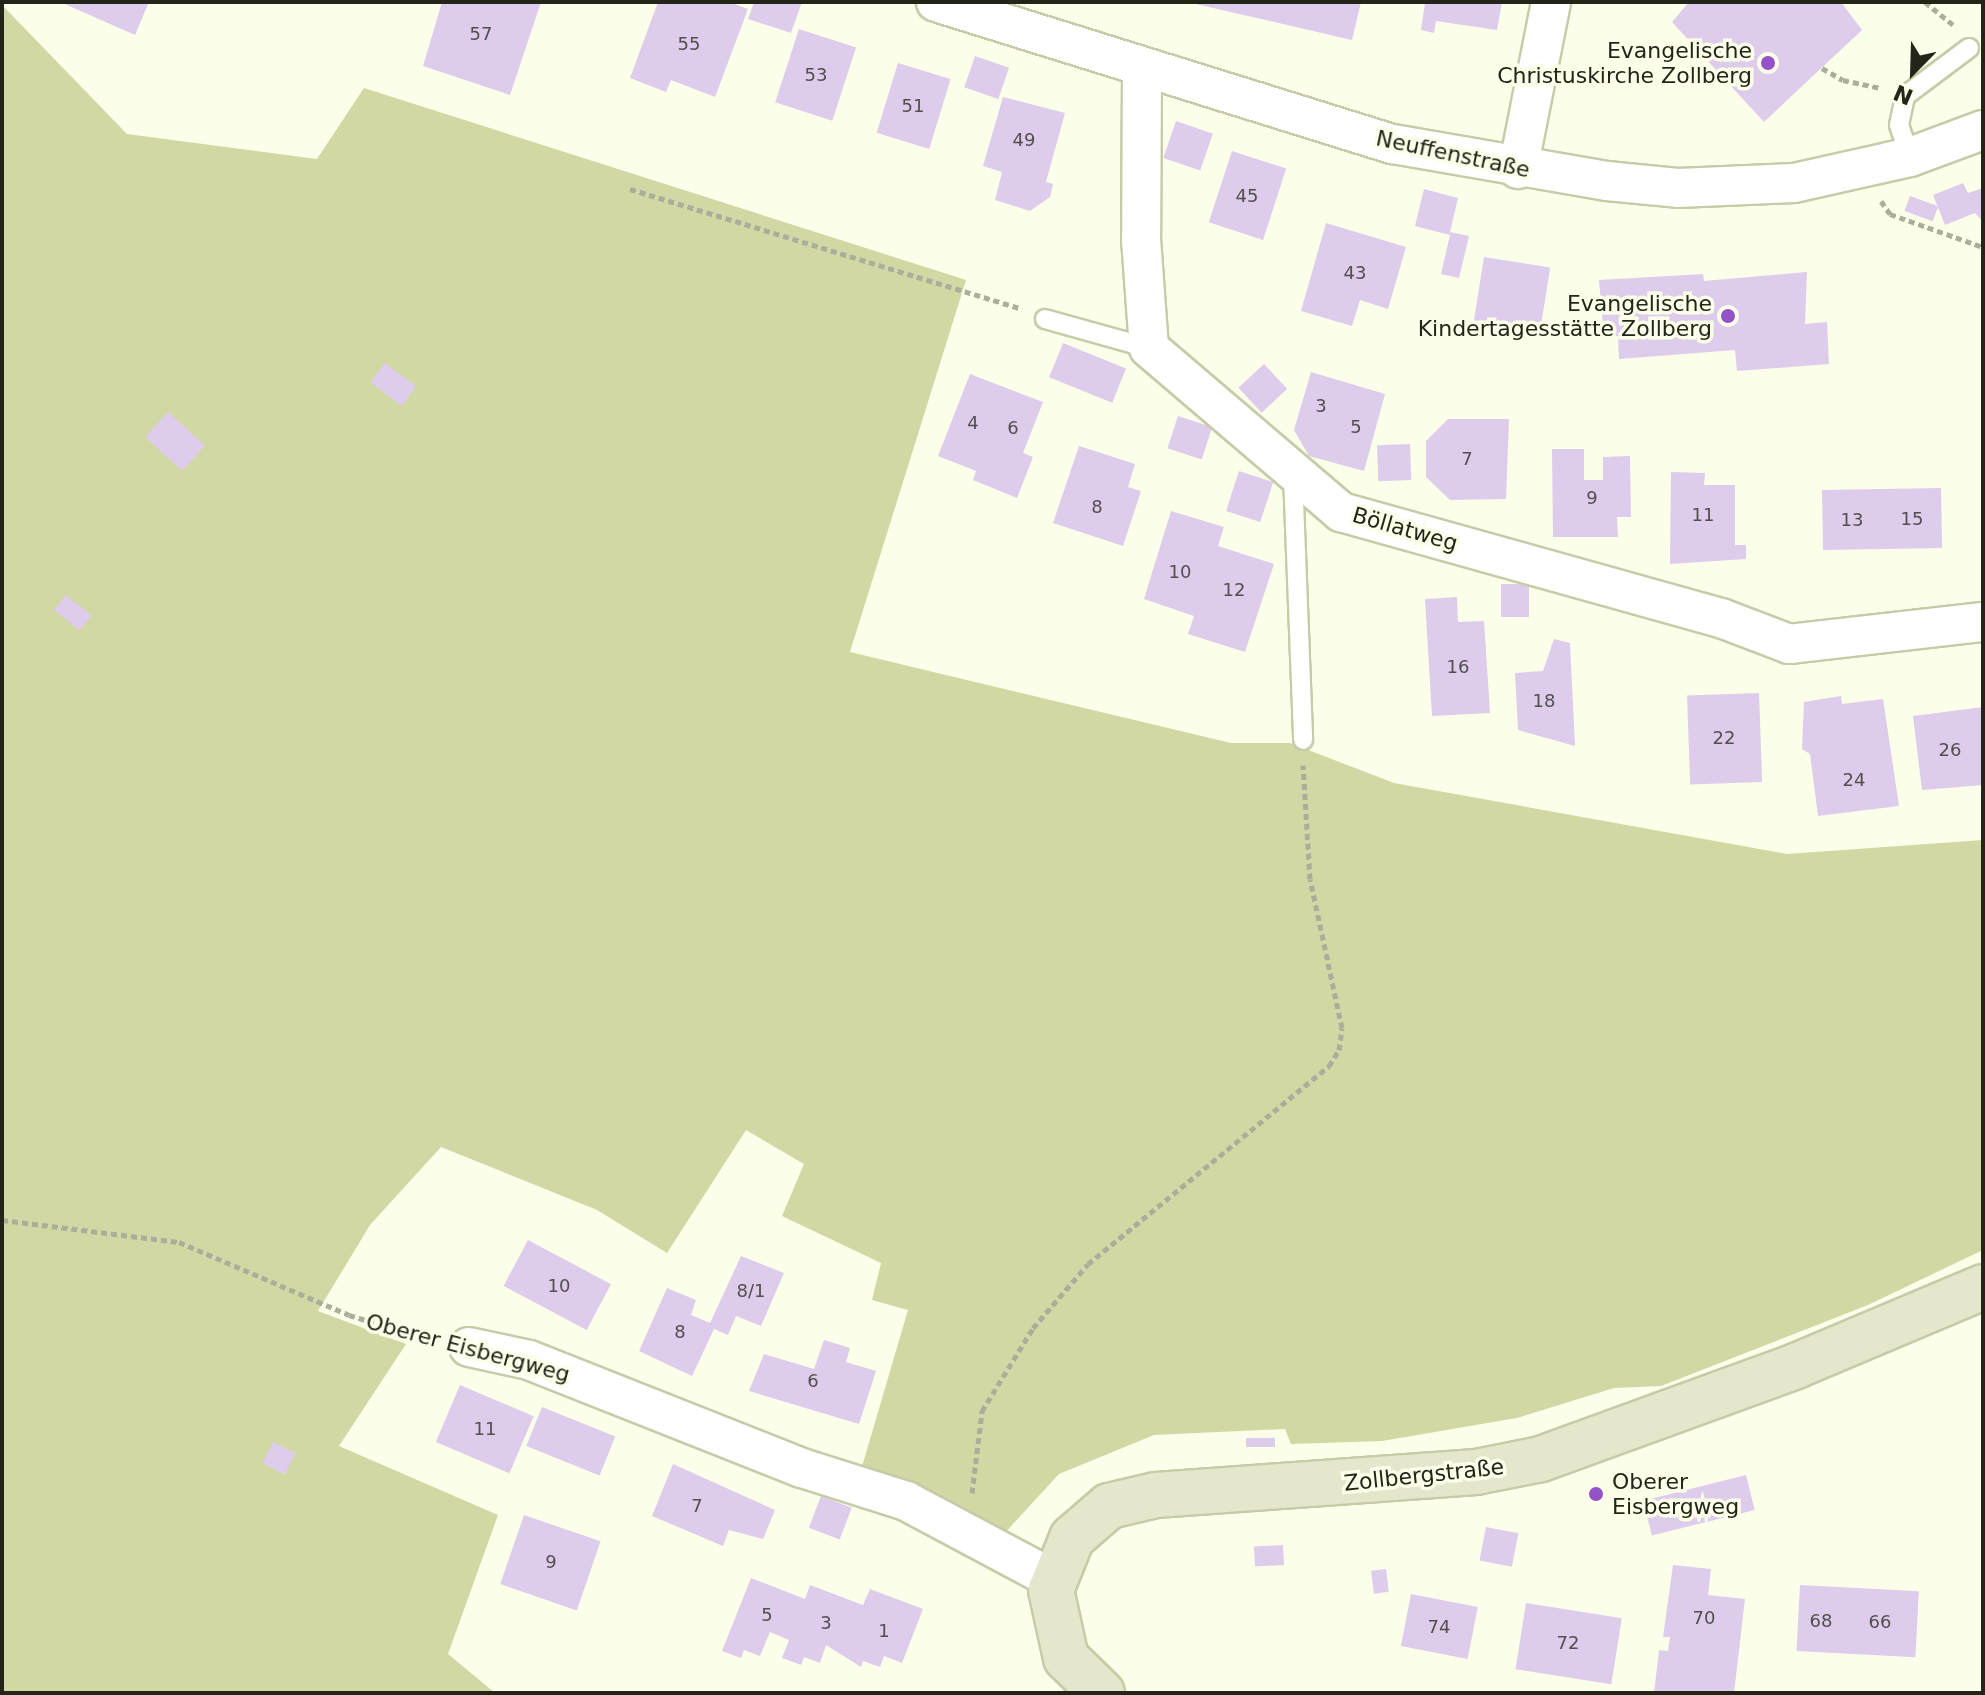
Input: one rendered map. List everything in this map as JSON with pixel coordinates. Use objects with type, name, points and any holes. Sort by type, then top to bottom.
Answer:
[{"type":"main road","name":"Zollbergstraße","points":[[1102,1693],[1082,1679],[1060,1646],[1052,1616],[1053,1579],[1082,1527],[1128,1499],[1464,1473],[1541,1459],[1796,1366],[1983,1287]]},
{"type":"street","name":"Neuffenstraße","points":[[936,2],[1142,70],[1393,144],[1518,169],[1678,188],[1794,183],[1910,157],[1983,130]]},
{"type":"street","points":[[1518,169],[1551,2]]},
{"type":"street","points":[[1142,70],[1141,239],[1149,348]]},
{"type":"street","name":"Böllatweg","points":[[1149,348],[1293,472],[1347,514],[1721,618],[1789,644],[1983,622]]},
{"type":"street","name":"Oberer Eisbergweg","points":[[469,1347],[529,1360],[964,1526],[1004,1556],[1053,1579]]},
{"type":"lane","points":[[1910,157],[1899,125],[1910,91],[1969,48]]},
{"type":"lane","points":[[1045,319],[1149,348]]},
{"type":"lane","points":[[1293,472],[1303,740]]},
{"type":"path","points":[[1925,2],[1955,28]]},
{"type":"path","points":[[1822,68],[1860,85],[1910,91]]},
{"type":"path","points":[[1870,168],[1885,211],[1983,247]]},
{"type":"path","points":[[630,189],[1045,319]]},
{"type":"path","points":[[964,1526],[982,1411],[1033,1328],[1088,1264],[1329,1066],[1339,1050],[1342,1028],[1307,858],[1303,740]]},
{"type":"path","name":"Oberer Eisbergweg","points":[[2,1220],[179,1242],[349,1315],[469,1347]]},
{"type":"green space","points":[[2,5],[127,134],[317,159],[364,88],[966,280],[850,652],[1231,743],[1290,743],[1394,783],[1787,854],[1983,840],[1983,1250],[1868,1305],[1661,1386],[1614,1388],[1517,1418],[1382,1441],[1291,1444],[1285,1429],[1154,1435],[1059,1474],[1003,1535],[861,1470],[908,1310],[872,1300],[881,1263],[782,1216],[804,1164],[746,1130],[667,1253],[597,1210],[441,1147],[370,1225],[318,1311],[406,1344],[339,1446],[498,1515],[448,1654],[495,1693],[2,1693]]},
{"type":"building","points":[[60,2],[149,2],[135,35]]},
{"type":"building","points":[[442,2],[541,2],[510,95],[423,66]]},
{"type":"building","points":[[658,2],[729,2],[748,9],[715,97],[671,80],[666,92],[630,78]]},
{"type":"building","points":[[754,2],[802,2],[791,33],[748,19]]},
{"type":"building","points":[[1187,2],[1361,2],[1352,40]]},
{"type":"building","points":[[1425,2],[1502,2],[1497,30],[1436,21],[1434,33],[1421,30]]},
{"type":"building","name":"Evangelische Christuskirche Zollberg","points":[[1689,2],[1841,2],[1862,30],[1764,122],[1672,22]]},
{"type":"building","points":[[799,29],[856,48],[832,121],[775,102]]},
{"type":"building","points":[[975,56],[1009,68],[998,99],[964,87]]},
{"type":"building","points":[[898,63],[951,79],[929,149],[877,133]]},
{"type":"building","points":[[1003,97],[1065,113],[1046,182],[1053,184],[1050,197],[1030,211],[995,200],[1002,172],[983,166]]},
{"type":"building","points":[[1176,121],[1213,134],[1200,171],[1163,158]]},
{"type":"building","points":[[1232,151],[1286,169],[1263,240],[1209,222]]},
{"type":"building","points":[[1963,183],[1968,193],[1983,188],[1983,222],[1975,213],[1945,225],[1933,195]]},
{"type":"building","points":[[1424,189],[1458,198],[1450,232],[1469,236],[1459,278],[1441,274],[1450,235],[1415,226]]},
{"type":"building","points":[[1910,196],[1938,206],[1933,221],[1905,211]]},
{"type":"building","points":[[1326,223],[1406,247],[1388,309],[1360,300],[1352,326],[1301,311]]},
{"type":"building","points":[[1484,257],[1550,267],[1540,331],[1474,320]]},
{"type":"building","name":"Evangelische Kindertagesstätte Zollberg","points":[[1807,272],[1805,324],[1827,322],[1829,364],[1737,371],[1735,350],[1619,359],[1618,336],[1604,338],[1599,280],[1703,274],[1704,281]]},
{"type":"building","points":[[1063,343],[1126,368],[1112,403],[1049,377]]},
{"type":"building","points":[[385,363],[416,386],[402,406],[371,382]]},
{"type":"building","points":[[1264,364],[1287,389],[1262,413],[1238,388]]},
{"type":"building","points":[[1311,372],[1385,394],[1364,471],[1309,456],[1294,430]]},
{"type":"building","points":[[970,374],[1043,402],[1023,453],[1033,457],[1017,498],[973,480],[976,471],[938,456]]},
{"type":"building","points":[[168,412],[205,445],[182,471],[145,437]]},
{"type":"building","points":[[1178,416],[1212,427],[1202,459],[1167,448]]},
{"type":"building","points":[[1448,419],[1509,419],[1506,499],[1450,500],[1426,477],[1426,441]]},
{"type":"building","points":[[1410,444],[1411,480],[1378,481],[1377,445]]},
{"type":"building","points":[[1079,446],[1135,464],[1128,487],[1141,491],[1123,546],[1053,523]]},
{"type":"building","points":[[1552,449],[1584,449],[1584,480],[1603,480],[1603,457],[1630,456],[1631,517],[1617,517],[1618,537],[1553,537]]},
{"type":"building","points":[[1239,471],[1273,482],[1260,522],[1226,511]]},
{"type":"building","points":[[1671,472],[1705,473],[1704,485],[1735,485],[1735,545],[1746,545],[1746,559],[1670,564]]},
{"type":"building","points":[[1941,488],[1942,548],[1823,550],[1822,490]]},
{"type":"building","points":[[1171,511],[1224,527],[1218,546],[1274,564],[1245,652],[1188,634],[1194,616],[1144,599]]},
{"type":"building","points":[[1501,584],[1529,584],[1529,617],[1501,617]]},
{"type":"building","points":[[66,595],[92,616],[80,631],[54,610]]},
{"type":"building","points":[[1457,597],[1458,622],[1484,621],[1490,713],[1432,716],[1425,599]]},
{"type":"building","points":[[1554,639],[1570,643],[1575,746],[1518,730],[1515,673],[1543,671]]},
{"type":"building","points":[[1759,693],[1762,782],[1690,784],[1687,696]]},
{"type":"building","points":[[1841,696],[1842,704],[1883,699],[1899,806],[1818,816],[1810,754],[1802,749],[1804,702]]},
{"type":"building","points":[[1983,707],[1983,785],[1922,790],[1913,716]]},
{"type":"building","points":[[528,1240],[611,1284],[587,1330],[504,1286]]},
{"type":"building","points":[[741,1256],[784,1273],[761,1326],[736,1316],[728,1335],[714,1329],[692,1376],[639,1351],[667,1288],[696,1300],[691,1315],[710,1323]]},
{"type":"building","points":[[824,1340],[850,1348],[846,1362],[876,1371],[859,1424],[749,1391],[764,1354],[814,1369]]},
{"type":"building","points":[[460,1385],[534,1416],[509,1473],[436,1442]]},
{"type":"building","points":[[542,1407],[615,1437],[600,1476],[526,1446]]},
{"type":"building","points":[[1246,1438],[1275,1438],[1275,1447],[1246,1447]]},
{"type":"building","points":[[273,1442],[295,1453],[285,1475],[262,1464]]},
{"type":"building","points":[[673,1464],[775,1510],[763,1539],[729,1530],[723,1546],[652,1516]]},
{"type":"building","points":[[1746,1475],[1755,1510],[1652,1536],[1643,1501]]},
{"type":"building","points":[[821,1496],[852,1508],[840,1540],[809,1528]]},
{"type":"building","points":[[524,1515],[601,1541],[577,1610],[500,1584]]},
{"type":"building","points":[[1486,1527],[1518,1533],[1512,1567],[1480,1560]]},
{"type":"building","points":[[1283,1545],[1284,1565],[1255,1566],[1254,1547]]},
{"type":"building","points":[[1673,1565],[1711,1569],[1708,1595],[1745,1599],[1734,1693],[1654,1693],[1659,1650],[1668,1651],[1670,1637],[1663,1637]]},
{"type":"building","points":[[1386,1569],[1389,1592],[1374,1594],[1371,1571]]},
{"type":"building","points":[[751,1578],[805,1599],[810,1585],[863,1605],[870,1589],[923,1609],[902,1663],[884,1656],[880,1667],[863,1661],[861,1667],[826,1645],[820,1663],[804,1657],[801,1665],[782,1658],[789,1640],[770,1632],[760,1656],[744,1650],[741,1658],[722,1651]]},
{"type":"building","points":[[1800,1585],[1919,1591],[1915,1657],[1797,1651]]},
{"type":"building","points":[[1411,1594],[1478,1607],[1468,1659],[1401,1646]]},
{"type":"building","points":[[1526,1603],[1622,1618],[1611,1684],[1516,1669]]},
{"type":"place","name":"Evangelische Christuskirche Zollberg","points":[[1768,63]]},
{"type":"place","name":"Evangelische Kindertagesstätte Zollberg","points":[[1728,316]]},
{"type":"place","name":"Oberer Eisbergweg","points":[[1596,1494]]}]
